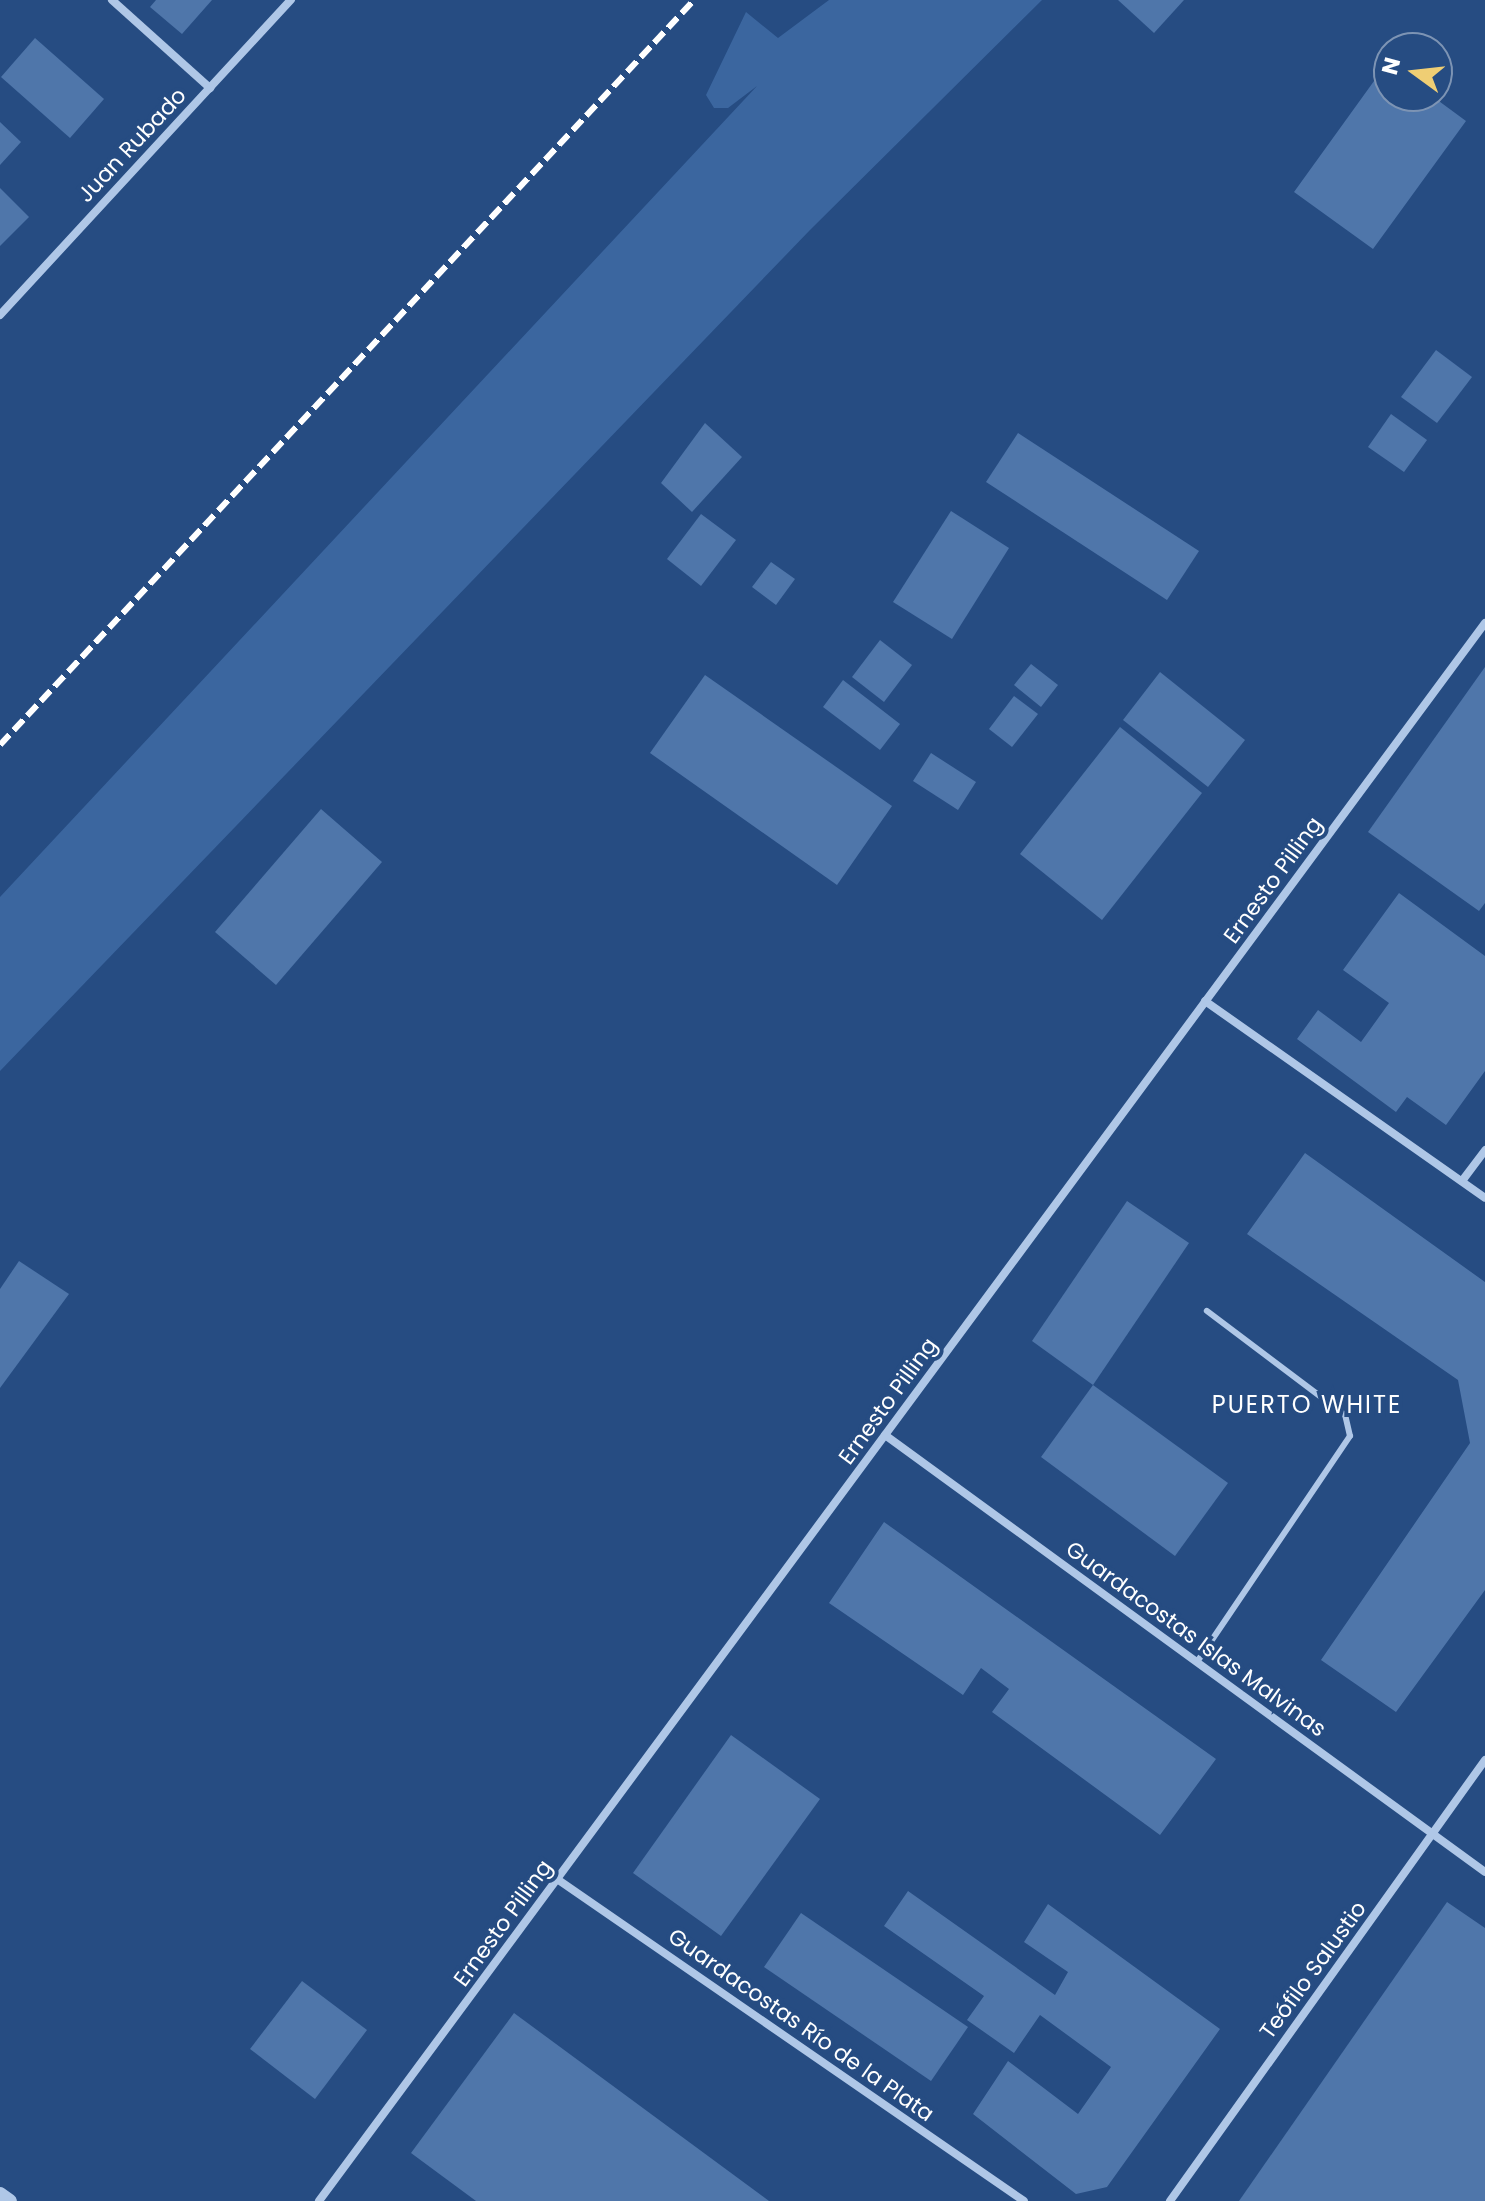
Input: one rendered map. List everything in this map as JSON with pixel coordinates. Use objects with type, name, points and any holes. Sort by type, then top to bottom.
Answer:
[{"type":"street","points":[[112,0],[210,88]]},
{"type":"street","name":"Juan Rubado","points":[[0,315],[291,0]]},
{"type":"street","name":"Ernesto Pilling","points":[[319,2201],[1485,623]]},
{"type":"street","points":[[1205,1001],[1485,1198]]},
{"type":"street","points":[[1462,1181],[1485,1150]]},
{"type":"street","name":"Guardacostas Islas Malvinas","points":[[885,1435],[1485,1872]]},
{"type":"street","name":"Teófilo Salustio","points":[[1170,2201],[1485,1760]]},
{"type":"street","name":"Guardacostas Río de la Plata","points":[[557,1879],[1024,2201]]},
{"type":"street","points":[[0,2194],[10,2201]]},
{"type":"lane","points":[[1197,1662],[1350,1436],[1345,1415],[1207,1311]]},
{"type":"shaded area","points":[[829,0],[1042,0],[810,230],[0,1071],[0,897],[757,86],[728,108],[714,108],[706,95],[746,12],[778,38]]},
{"type":"building","points":[[156,0],[212,0],[182,34],[150,7]]},
{"type":"building","points":[[1118,0],[1184,0],[1154,33]]},
{"type":"building","points":[[35,38],[104,99],[70,138],[1,77]]},
{"type":"building","points":[[1373,82],[1373,112],[1453,111],[1466,121],[1373,249],[1294,192]]},
{"type":"building","points":[[0,122],[21,142],[0,165]]},
{"type":"building","points":[[0,188],[29,217],[0,246]]},
{"type":"building","points":[[1436,350],[1472,377],[1437,423],[1401,397]]},
{"type":"building","points":[[1391,414],[1427,440],[1404,472],[1368,447]]},
{"type":"building","points":[[705,423],[742,457],[692,512],[661,483]]},
{"type":"building","points":[[1018,433],[1199,551],[1167,600],[986,482]]},
{"type":"building","points":[[951,511],[1009,548],[952,639],[893,602]]},
{"type":"building","points":[[701,514],[736,540],[701,586],[667,559]]},
{"type":"building","points":[[771,562],[795,579],[776,605],[752,587]]},
{"type":"building","points":[[880,640],[912,665],[884,702],[852,677]]},
{"type":"building","points":[[1031,664],[1058,685],[1041,707],[1014,685]]},
{"type":"building","points":[[1485,667],[1485,903],[1479,911],[1368,832]]},
{"type":"building","points":[[1160,672],[1245,740],[1208,787],[1123,720]]},
{"type":"building","points":[[705,675],[892,806],[837,885],[650,753]]},
{"type":"building","points":[[843,680],[900,724],[880,750],[823,707]]},
{"type":"building","points":[[1014,696],[1038,714],[1012,747],[989,729]]},
{"type":"building","points":[[1120,727],[1202,793],[1102,920],[1020,854]]},
{"type":"building","points":[[931,753],[976,782],[958,810],[913,781]]},
{"type":"building","points":[[321,809],[382,862],[276,985],[215,932]]},
{"type":"building","points":[[1399,893],[1485,956],[1485,1071],[1446,1125],[1407,1097],[1396,1112],[1297,1039],[1318,1010],[1361,1042],[1389,1003],[1343,970]]},
{"type":"building","points":[[1305,1153],[1485,1282],[1485,1590],[1396,1712],[1321,1660],[1470,1443],[1458,1380],[1247,1234]]},
{"type":"building","points":[[1127,1201],[1189,1243],[1093,1385],[1032,1341]]},
{"type":"building","points":[[19,1261],[69,1294],[0,1388],[0,1289]]},
{"type":"building","points":[[1093,1385],[1228,1483],[1175,1556],[1041,1457]]},
{"type":"building","points":[[884,1522],[1216,1759],[1160,1835],[992,1712],[1009,1689],[981,1668],[963,1695],[829,1603]]},
{"type":"building","points":[[731,1735],[820,1799],[721,1936],[633,1873]]},
{"type":"building","points":[[908,1891],[1055,1995],[1068,1972],[1024,1942],[1048,1904],[1220,2029],[1107,2187],[1076,2194],[973,2114],[1008,2061],[1078,2114],[1111,2067],[1040,2015],[1014,2053],[967,2020],[984,1996],[884,1926]]},
{"type":"building","points":[[1447,1902],[1485,1928],[1485,2201],[1239,2201]]},
{"type":"building","points":[[801,1913],[968,2027],[931,2081],[764,1967]]},
{"type":"building","points":[[302,1981],[367,2030],[315,2099],[250,2049]]},
{"type":"building","points":[[514,2013],[769,2201],[476,2201],[411,2153]]},
{"type":"railway","points":[[0,745],[694,0]]},
{"type":"district","name":"PUERTO WHITE","points":[[1307,1405]]}]
